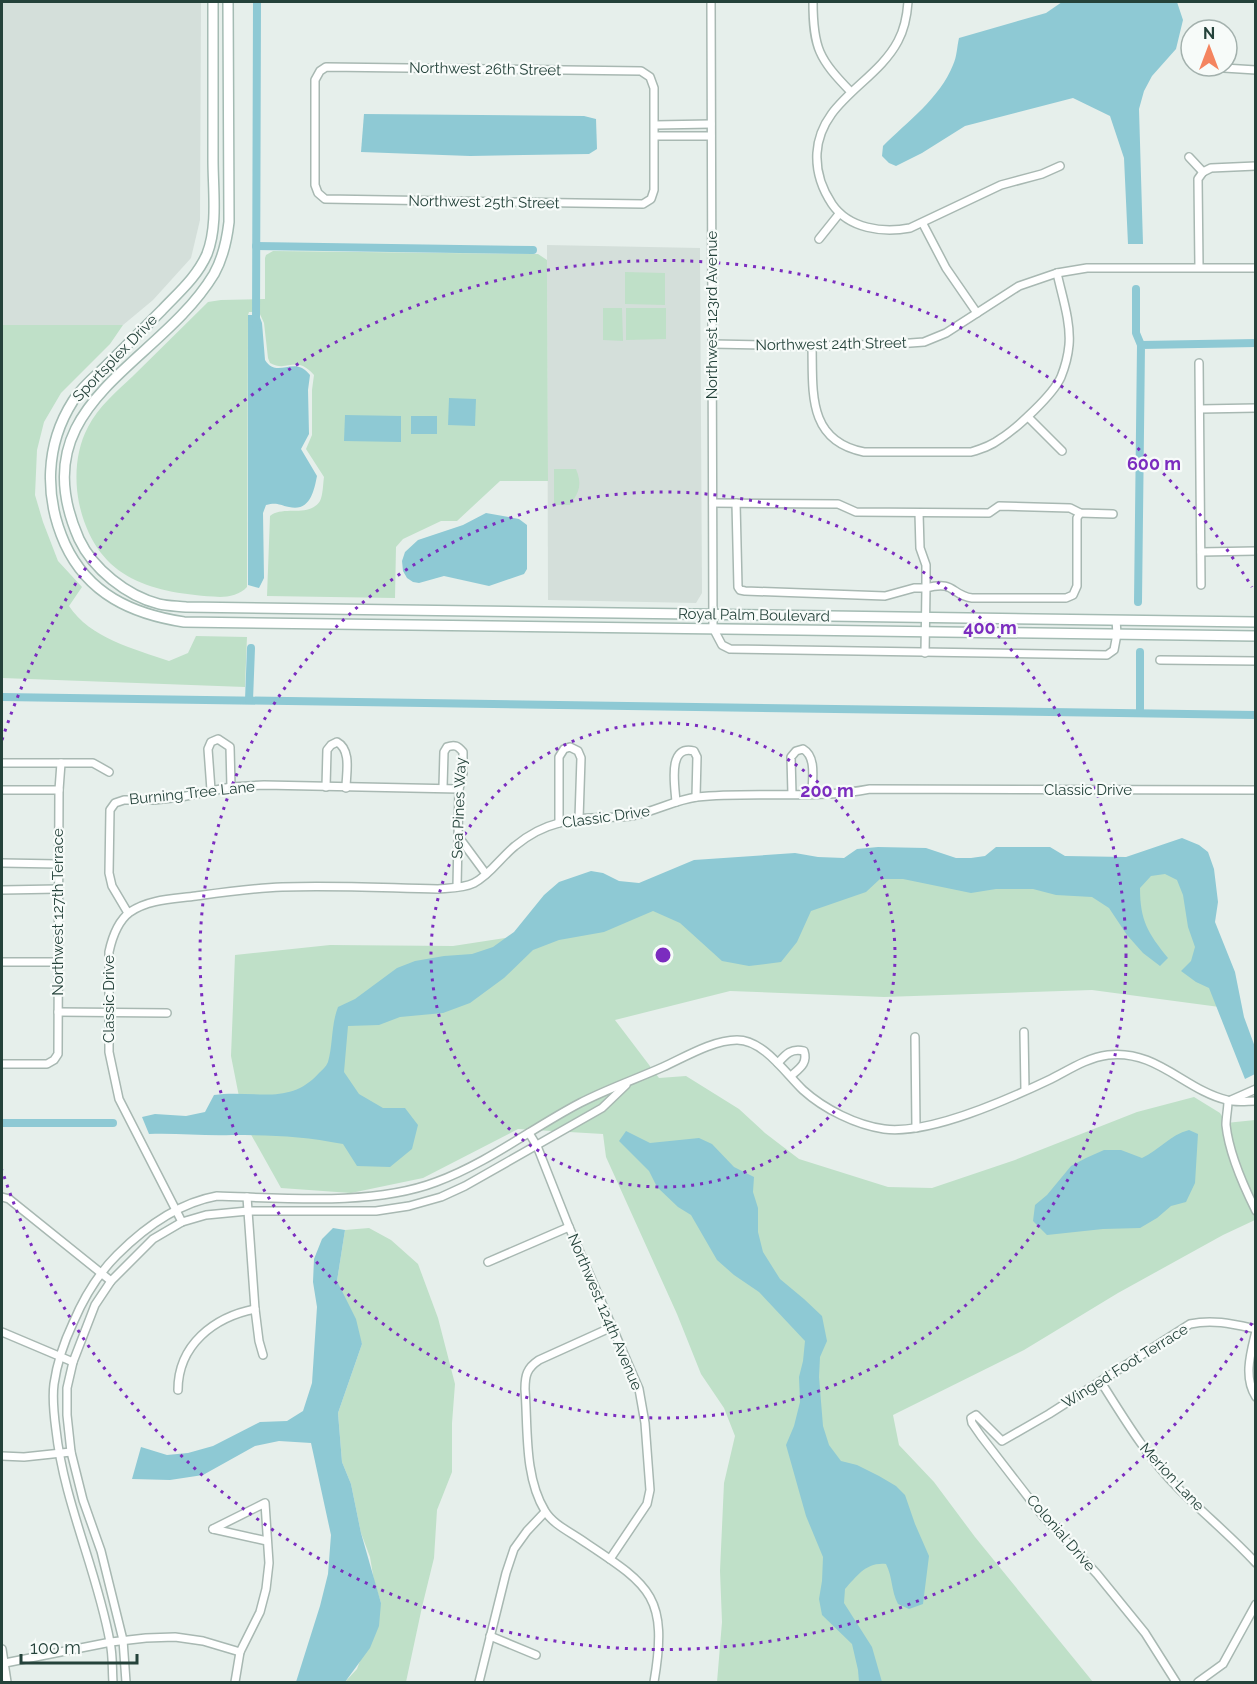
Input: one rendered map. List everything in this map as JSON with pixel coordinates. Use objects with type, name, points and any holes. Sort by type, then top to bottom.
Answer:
[{"type":"street","name":"Sportsplex Drive","points":[[213,2],[214,199],[211,243],[206,256],[190,281],[73,400],[57,436],[50,480],[52,505],[58,528],[69,552],[85,575],[104,593],[129,608],[155,618],[184,622],[253,623]]},
{"type":"street","name":"Sportsplex Drive","points":[[228,2],[229,222],[222,257],[201,292],[99,393],[81,419],[71,438],[66,460],[66,501],[72,523],[89,555],[112,579],[135,594],[158,604],[186,607],[253,608]]},
{"type":"street","name":"Northwest 123rd Avenue","points":[[711,2],[713,628]]},
{"type":"street","points":[[813,2],[815,41],[820,56],[830,71],[851,92]]},
{"type":"street","points":[[908,2],[906,22],[897,43],[880,64],[851,92],[823,127],[818,143],[817,164],[825,193],[839,214],[874,230],[894,231],[923,224],[1001,184],[1042,174],[1060,166]]},
{"type":"street","name":"Northwest 26th Street","points":[[318,193],[315,185],[315,80],[320,71],[326,67],[641,71],[650,76],[654,88],[655,125]]},
{"type":"street","points":[[1239,69],[1256,70]]},
{"type":"street","points":[[711,124],[655,125],[655,136],[711,136]]},
{"type":"street","name":"Northwest 25th Street","points":[[318,193],[325,199],[643,204],[651,199],[654,190],[655,136]]},
{"type":"street","points":[[1189,157],[1203,172]]},
{"type":"street","points":[[1199,267],[1198,179],[1203,172],[1211,168],[1256,166]]},
{"type":"street","points":[[819,239],[839,214]]},
{"type":"street","points":[[923,224],[946,268],[977,313]]},
{"type":"street","name":"Northwest 24th Street","points":[[712,344],[812,346],[924,342],[946,333],[1019,286],[1057,273],[1087,268],[1256,268]]},
{"type":"street","points":[[812,346],[813,396],[817,417],[832,439],[851,449],[864,452],[970,452],[987,447],[1028,417],[1060,379],[1067,360],[1069,343],[1068,323],[1057,273]]},
{"type":"street","points":[[1199,363],[1201,585]]},
{"type":"street","points":[[1200,409],[1256,408]]},
{"type":"street","points":[[1028,417],[1062,451]]},
{"type":"street","points":[[713,503],[838,504],[856,512],[990,513],[999,506],[1070,508],[1080,513],[1113,514]]},
{"type":"street","points":[[736,503],[737,584],[740,590],[885,596],[914,588],[943,585],[962,596],[972,598],[1070,597],[1076,589],[1077,518],[1080,513]]},
{"type":"street","points":[[919,513],[920,548],[926,565],[925,653]]},
{"type":"street","points":[[1201,552],[1256,551]]},
{"type":"street","name":"Royal Palm Boulevard","points":[[253,608],[1256,622]]},
{"type":"street","points":[[713,628],[722,645],[730,649],[1107,655],[1114,650],[1117,634],[1116,620]]},
{"type":"street","name":"Royal Palm Boulevard","points":[[253,623],[1256,636]]},
{"type":"street","points":[[1160,660],[1256,661]]},
{"type":"street","points":[[212,790],[208,749],[212,742],[218,739],[230,747],[231,787]]},
{"type":"street","points":[[326,787],[327,750],[337,742],[344,746],[347,752],[346,788]]},
{"type":"street","name":"Sea Pines Way","points":[[443,787],[444,752],[447,747],[458,746],[463,752],[463,773],[459,789],[457,887]]},
{"type":"street","points":[[559,823],[559,757],[564,749],[570,747],[578,751],[581,758],[579,819]]},
{"type":"street","points":[[676,802],[675,759],[679,752],[687,749],[694,751],[697,757],[696,797]]},
{"type":"street","points":[[792,794],[791,757],[796,751],[803,749],[810,753],[812,759],[812,794]]},
{"type":"street","points":[[2,763],[93,763],[109,772]]},
{"type":"street","name":"Northwest 127th Terrace","points":[[2,1064],[47,1064],[58,1054],[58,864],[61,763]]},
{"type":"street","name":"Burning Tree Lane","points":[[128,913],[112,886],[109,873],[110,810],[115,803],[124,800],[163,799],[231,787],[264,785],[459,789]]},
{"type":"street","name":"Classic Drive","points":[[182,1222],[119,1099],[109,1052],[109,952],[112,937],[128,913],[143,905],[245,889],[283,887],[438,889],[457,887],[474,883],[515,846],[533,834],[559,823],[579,819],[630,816],[654,811],[696,797],[842,794],[870,789],[1256,790]]},
{"type":"street","points":[[2,790],[59,790]]},
{"type":"street","points":[[458,836],[486,874]]},
{"type":"street","points":[[2,863],[58,864]]},
{"type":"street","points":[[2,890],[58,889]]},
{"type":"street","points":[[2,962],[58,962]]},
{"type":"street","points":[[58,1012],[167,1013]]},
{"type":"street","points":[[1024,1032],[1025,1090]]},
{"type":"street","points":[[915,1037],[916,1128]]},
{"type":"street","points":[[113,1683],[111,1642],[58,1454],[54,1386],[60,1357],[83,1299],[100,1272],[148,1227],[176,1210],[202,1198],[217,1196],[373,1197],[405,1192],[459,1173],[580,1102],[690,1055],[721,1043],[739,1040],[753,1044],[778,1063],[803,1090],[828,1108],[855,1121],[885,1129],[916,1128],[939,1124],[1025,1090],[1094,1058],[1111,1055],[1150,1060],[1228,1101],[1256,1101]]},
{"type":"street","points":[[778,1063],[789,1052],[797,1049],[804,1051],[806,1057],[803,1065],[791,1076]]},
{"type":"street","points":[[126,1683],[123,1640],[101,1551],[83,1500],[71,1452],[67,1414],[67,1388],[73,1362],[95,1305],[111,1281],[153,1239],[182,1222],[219,1212],[376,1211],[409,1206],[441,1197],[465,1186],[602,1108],[630,1081]]},
{"type":"street","points":[[1228,1101],[1256,1089]]},
{"type":"street","points":[[1228,1101],[1226,1123],[1229,1141],[1246,1191],[1256,1211]]},
{"type":"street","name":"Northwest 124th Avenue","points":[[529,1132],[537,1146],[569,1227],[639,1389],[645,1424],[650,1490],[647,1504],[610,1559]]},
{"type":"street","points":[[2,1197],[9,1199],[111,1281]]},
{"type":"street","points":[[247,1197],[255,1309],[263,1355]]},
{"type":"street","points":[[488,1262],[569,1227]]},
{"type":"street","points":[[178,1390],[178,1375],[181,1367],[187,1354],[199,1339],[224,1318],[236,1312],[255,1309]]},
{"type":"street","name":"Winged Foot Terrace","points":[[1002,1442],[1101,1382],[1190,1324],[1206,1320],[1256,1330]]},
{"type":"street","points":[[612,1327],[539,1360],[530,1367],[525,1375],[532,1480],[545,1512],[558,1524],[631,1574],[643,1587],[658,1615],[658,1657],[654,1683]]},
{"type":"street","points":[[1256,1330],[1249,1358],[1248,1376],[1256,1397]]},
{"type":"street","points":[[2,1332],[73,1362]]},
{"type":"street","name":"Merion Lane","points":[[1101,1382],[1141,1446],[1178,1488],[1256,1563]]},
{"type":"street","name":"Colonial Drive","points":[[1002,1442],[982,1419],[976,1415],[971,1418],[972,1424],[1042,1515],[1097,1574],[1145,1633],[1176,1683]]},
{"type":"street","points":[[2,1456],[24,1457],[71,1452]]},
{"type":"street","points":[[235,1683],[240,1652],[260,1612],[266,1589],[269,1563],[265,1503],[213,1529],[267,1542]]},
{"type":"street","points":[[479,1683],[514,1549],[545,1512]]},
{"type":"street","points":[[1198,1683],[1223,1664],[1256,1604]]},
{"type":"street","points":[[490,1636],[536,1655]]},
{"type":"street","points":[[5,1663],[123,1640],[175,1637],[203,1641],[240,1652]]},
{"type":"street","points":[[2,1649],[7,1683]]},
{"type":"shaded area","points":[[2,2],[201,2],[200,220],[191,258],[153,300],[123,325],[2,325]]},
{"type":"shaded area","points":[[547,245],[700,248],[702,593],[696,603],[548,600]]},
{"type":"green space","points":[[273,251],[538,254],[547,260],[548,481],[500,481],[457,521],[441,521],[403,539],[396,547],[395,598],[267,596],[270,516],[282,511],[303,510],[315,506],[321,499],[324,477],[306,449],[312,435],[314,375],[302,366],[276,366],[270,363],[264,323],[259,312],[249,312],[248,315],[247,587],[235,595],[220,597],[195,595],[150,586],[113,566],[98,550],[87,529],[79,503],[76,474],[81,445],[92,420],[108,400],[208,302],[265,299],[265,258]]},
{"type":"green space","points":[[625,272],[665,273],[665,305],[625,304]]},
{"type":"green space","points":[[603,308],[622,308],[623,341],[603,340]]},
{"type":"green space","points":[[626,308],[666,308],[666,339],[626,340]]},
{"type":"green space","points":[[2,325],[123,325],[110,344],[61,393],[44,422],[37,450],[35,495],[43,522],[58,561],[82,587],[69,606],[78,617],[101,634],[128,647],[169,661],[188,653],[196,636],[247,637],[245,687],[2,678]]},
{"type":"green space","points":[[554,469],[576,469],[579,487],[570,505],[554,505]]},
{"type":"green space","points":[[733,870],[1190,871],[1227,1008],[1092,990],[884,997],[730,991],[615,1020],[659,1078],[686,1076],[739,1109],[799,1159],[888,1187],[932,1188],[1015,1160],[1137,1112],[1194,1097],[1220,1113],[1226,1123],[1255,1120],[1255,1220],[1223,1235],[1118,1293],[1024,1350],[893,1415],[899,1445],[934,1482],[975,1537],[1093,1682],[717,1682],[722,1622],[720,1571],[724,1483],[735,1436],[724,1408],[701,1374],[677,1314],[606,1157],[603,1134],[518,1129],[423,1178],[351,1193],[281,1188],[244,1122],[231,1056],[235,955],[330,945],[453,946],[525,935]]},
{"type":"green space","points":[[369,1228],[391,1240],[418,1264],[438,1318],[455,1384],[452,1472],[437,1510],[434,1558],[406,1682],[345,1682],[357,1669],[381,1603],[370,1557],[361,1533],[351,1484],[342,1462],[338,1413],[362,1344],[337,1281],[345,1230]]},
{"type":"water","points":[[1062,2],[1177,2],[1182,18],[1179,18],[1176,49],[1152,76],[1144,91],[1139,109],[1143,244],[1128,244],[1124,158],[1110,116],[1073,98],[965,126],[896,166],[882,156],[883,146],[922,109],[940,88],[954,62],[959,38],[1046,13]]},
{"type":"water","points":[[364,114],[584,116],[596,119],[597,149],[589,154],[470,156],[361,152]]},
{"type":"water","points":[[248,315],[259,315],[262,323],[265,360],[270,366],[275,368],[298,367],[310,375],[309,434],[301,449],[317,476],[310,499],[302,506],[296,508],[275,504],[266,505],[263,513],[264,578],[259,588],[248,585]]},
{"type":"water","points":[[449,398],[476,399],[475,426],[448,425]]},
{"type":"water","points":[[345,415],[401,416],[401,442],[344,441]]},
{"type":"water","points":[[411,416],[437,416],[437,434],[411,434]]},
{"type":"water","points":[[486,513],[519,519],[527,525],[527,569],[524,574],[489,586],[444,576],[419,583],[407,578],[403,571],[402,561],[405,552],[418,540],[463,525]]},
{"type":"water","points":[[1182,838],[1199,845],[1208,852],[1214,869],[1218,902],[1215,922],[1235,972],[1244,1017],[1255,1047],[1255,1074],[1245,1079],[1209,988],[1181,971],[1191,961],[1195,947],[1188,927],[1183,895],[1177,880],[1165,874],[1151,876],[1140,888],[1146,926],[1168,958],[1160,966],[1143,953],[1127,935],[1109,908],[1092,897],[1056,895],[1033,889],[996,889],[971,893],[903,879],[880,879],[866,892],[811,911],[797,942],[781,962],[749,966],[722,961],[680,923],[653,911],[604,932],[559,940],[533,950],[504,978],[470,1003],[443,1013],[400,1017],[379,1025],[348,1026],[344,1072],[359,1094],[383,1108],[405,1108],[418,1125],[412,1149],[390,1167],[357,1166],[343,1144],[315,1139],[261,1135],[149,1134],[142,1117],[155,1114],[186,1116],[205,1112],[214,1095],[270,1094],[295,1090],[307,1083],[328,1062],[338,1007],[355,999],[397,968],[415,961],[472,954],[493,947],[514,932],[544,895],[559,882],[591,871],[603,873],[619,881],[639,883],[694,860],[795,853],[844,858],[857,849],[878,847],[926,848],[956,858],[985,856],[996,847],[1050,847],[1065,856],[1126,857]]},
{"type":"water","points":[[1189,1130],[1198,1134],[1195,1183],[1186,1202],[1171,1206],[1140,1228],[1047,1235],[1033,1221],[1035,1205],[1047,1195],[1071,1166],[1104,1150],[1121,1150],[1142,1158],[1176,1135]]},
{"type":"water","points":[[626,1131],[650,1143],[699,1138],[712,1144],[734,1167],[754,1177],[753,1192],[758,1208],[758,1232],[763,1252],[780,1279],[822,1316],[827,1341],[820,1357],[819,1377],[823,1426],[829,1445],[841,1461],[857,1465],[879,1476],[896,1486],[905,1495],[929,1556],[923,1604],[909,1609],[898,1604],[886,1564],[867,1568],[845,1589],[844,1603],[872,1647],[882,1682],[859,1682],[852,1644],[822,1615],[819,1599],[823,1557],[806,1516],[786,1445],[800,1402],[799,1377],[805,1341],[759,1292],[717,1260],[691,1215],[678,1207],[657,1187],[649,1171],[619,1141]]},
{"type":"water","points":[[333,1228],[345,1230],[337,1281],[356,1319],[362,1344],[338,1413],[342,1462],[351,1484],[361,1533],[381,1603],[379,1626],[370,1648],[345,1682],[296,1682],[328,1574],[331,1535],[311,1443],[279,1441],[255,1446],[203,1475],[170,1480],[132,1479],[141,1447],[167,1455],[188,1453],[213,1446],[260,1422],[287,1421],[303,1411],[312,1383],[317,1307],[313,1282],[314,1259],[322,1239]]},
{"type":"waterway","points":[[256,325],[257,2]]},
{"type":"waterway","points":[[256,246],[533,250]]},
{"type":"waterway","points":[[1136,289],[1136,333],[1141,345]]},
{"type":"waterway","points":[[1138,602],[1141,345],[1256,343]]},
{"type":"waterway","points":[[249,700],[251,648]]},
{"type":"waterway","points":[[1140,652],[1140,713]]},
{"type":"waterway","points":[[2,697],[1256,715]]},
{"type":"waterway","points":[[2,1123],[113,1123]]}]
